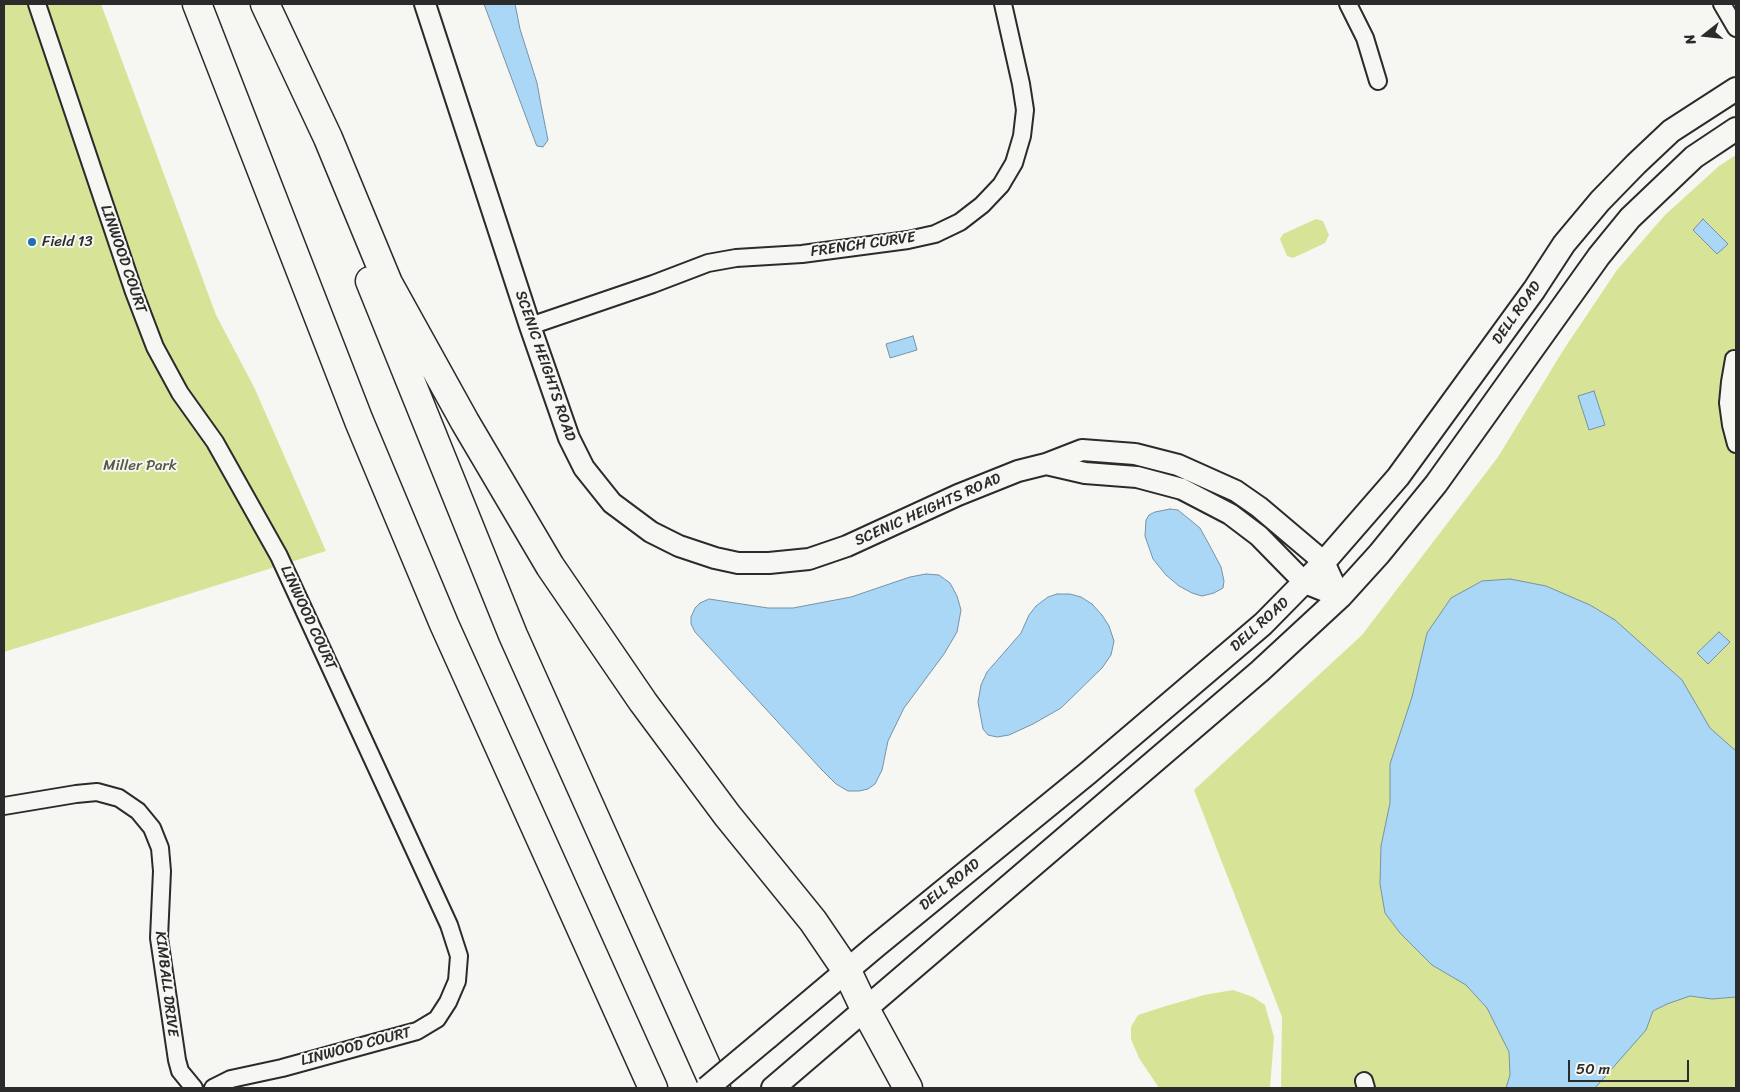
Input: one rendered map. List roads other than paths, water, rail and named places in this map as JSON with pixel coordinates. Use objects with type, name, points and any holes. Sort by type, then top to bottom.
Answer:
[{"type":"highway","points":[[197,4],[359,421],[444,624],[652,1088]]},
{"type":"highway","points":[[259,4],[513,635],[716,1088]]},
{"type":"highway","points":[[265,4],[328,138],[388,283],[465,422],[550,566],[643,702],[727,815],[813,921],[847,971],[864,1009],[908,1088]]},
{"type":"highway","points":[[444,624],[497,778],[634,1088]]},
{"type":"main road","name":"DELL ROAD","points":[[707,1088],[1103,761],[1263,624],[1324,562],[1387,490],[1534,290],[1564,244],[1600,201],[1672,131],[1736,89]]},
{"type":"main road","points":[[781,1082],[1260,671],[1340,597],[1379,554],[1436,484],[1599,256],[1630,218],[1694,157],[1736,128]]},
{"type":"street","name":"LINWOOD COURT","points":[[37,4],[134,292],[155,347],[180,393],[214,442],[279,556],[448,925],[459,956],[457,981],[448,1002],[437,1019],[417,1031],[273,1070],[231,1079],[213,1088]]},
{"type":"street","name":"SCENIC HEIGHTS ROAD","points":[[425,4],[530,326],[569,438],[584,468],[598,487],[612,503],[651,532],[679,546],[715,558],[738,562],[769,563],[809,559],[847,546],[958,495],[1018,471],[1046,464],[1082,450],[1135,454],[1178,465],[1236,491],[1259,507],[1324,562],[1340,597]]},
{"type":"street","name":"FRENCH CURVE","points":[[530,326],[708,263],[736,258],[802,254],[908,240],[935,234],[960,222],[982,206],[1001,185],[1014,163],[1022,136],[1025,110],[1022,84],[1003,4]]},
{"type":"street","points":[[1348,4],[1365,38],[1378,81]]},
{"type":"street","points":[[1722,4],[1736,28]]},
{"type":"street","points":[[1734,359],[1728,403],[1736,444]]},
{"type":"street","name":"SCENIC HEIGHTS ROAD","points":[[1046,464],[1085,473],[1137,477],[1182,490],[1230,514],[1259,536],[1305,582],[1340,597]]},
{"type":"street","name":"KIMBALL DRIVE","points":[[4,806],[98,792],[120,798],[138,811],[152,828],[160,848],[162,871],[159,938],[177,1060],[180,1071],[194,1088]]},
{"type":"water","points":[[484,4],[515,4],[520,29],[537,83],[548,140],[543,147],[536,144]]},
{"type":"water","points":[[1703,219],[1728,244],[1717,254],[1693,230]]},
{"type":"water","points":[[913,336],[917,350],[890,358],[886,344]]},
{"type":"water","points":[[1594,391],[1605,425],[1589,430],[1578,396]]},
{"type":"water","points":[[1170,509],[1178,510],[1200,528],[1221,567],[1224,581],[1223,588],[1202,596],[1192,593],[1179,586],[1166,575],[1153,559],[1145,536],[1146,520],[1149,515],[1155,512]]},
{"type":"water","points":[[926,574],[939,575],[950,583],[957,596],[961,610],[957,632],[944,654],[904,708],[888,741],[882,770],[875,784],[868,789],[859,791],[848,791],[836,784],[695,632],[691,624],[691,617],[695,608],[700,603],[709,599],[768,608],[793,608],[851,597],[910,577]]},
{"type":"water","points":[[1510,579],[1546,586],[1590,605],[1615,620],[1682,680],[1710,728],[1736,751],[1736,997],[1712,999],[1690,996],[1653,1011],[1646,1030],[1595,1088],[1506,1088],[1510,1075],[1509,1052],[1487,1008],[1466,985],[1432,965],[1400,933],[1385,913],[1380,884],[1381,846],[1390,803],[1390,764],[1412,697],[1427,633],[1451,598],[1482,581]]},
{"type":"water","points":[[1057,594],[1070,594],[1081,597],[1092,604],[1102,615],[1109,626],[1114,641],[1111,655],[1102,668],[1061,708],[1009,735],[997,737],[988,735],[983,729],[978,702],[981,685],[987,672],[1021,633],[1029,615],[1036,606],[1048,597]]},
{"type":"water","points":[[1719,632],[1730,642],[1708,664],[1697,653]]},
{"type":"place","name":"Field 13","points":[[32,242]]},
{"type":"park label","name":"Miller Park","points":[[140,466]]}]
